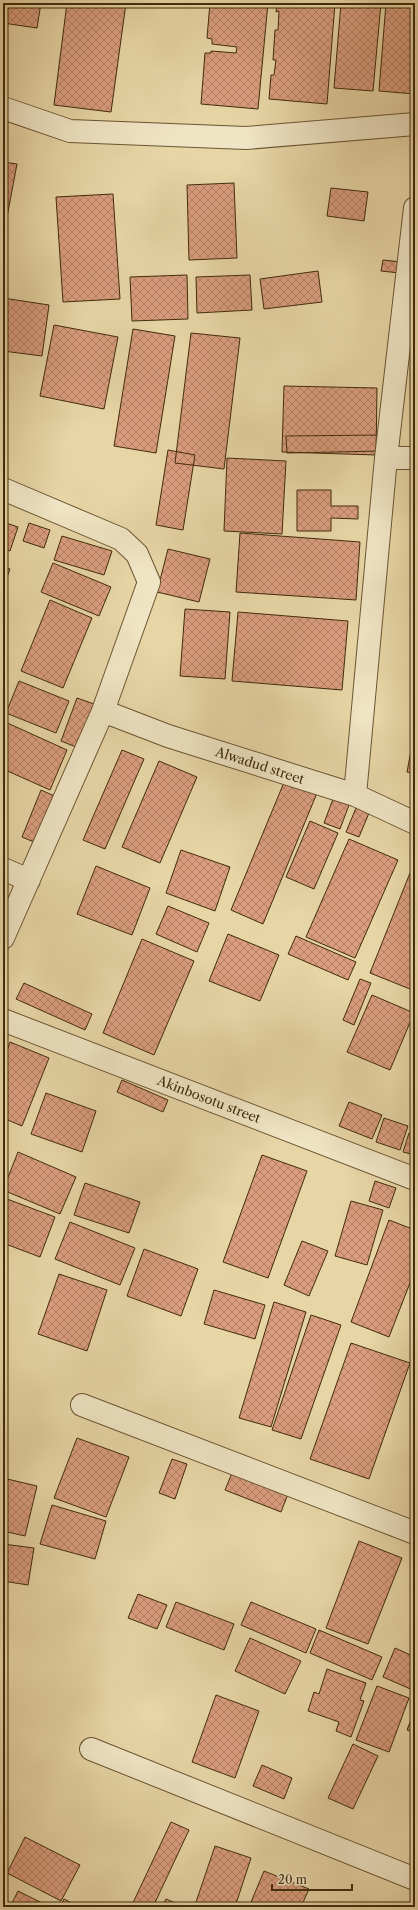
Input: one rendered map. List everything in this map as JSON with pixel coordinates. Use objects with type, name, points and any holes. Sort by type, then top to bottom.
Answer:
[{"type":"street","points":[[3,108],[70,131],[246,138],[415,124]]},
{"type":"street","points":[[355,795],[386,458],[415,208]]},
{"type":"street","points":[[386,458],[415,458]]},
{"type":"street","points":[[3,489],[121,539],[137,554],[149,582],[103,711],[3,938]]},
{"type":"street","name":"Alwadud street","points":[[103,711],[168,736],[355,795],[415,823]]},
{"type":"street","points":[[3,869],[29,880]]},
{"type":"street","name":"Akinbosotu street","points":[[3,1020],[415,1179]]},
{"type":"street","points":[[82,1405],[415,1533]]},
{"type":"street","points":[[91,1749],[415,1879]]},
{"type":"building","points":[[3,3],[41,3],[37,28],[3,23]]},
{"type":"building","points":[[67,3],[126,3],[111,112],[54,105]]},
{"type":"building","points":[[210,3],[268,3],[258,109],[201,104],[205,53],[211,53],[211,51],[236,53],[237,47],[212,44],[212,39],[207,38]]},
{"type":"building","points":[[277,3],[335,3],[327,104],[269,99],[271,75],[274,75],[276,60],[273,60],[275,30],[278,30],[279,11],[276,12]]},
{"type":"building","points":[[341,3],[381,3],[373,91],[334,88]]},
{"type":"building","points":[[386,3],[415,3],[415,94],[379,91]]},
{"type":"building","points":[[3,162],[17,164],[3,238]]},
{"type":"building","points":[[234,183],[237,258],[189,260],[187,185]]},
{"type":"building","points":[[331,188],[368,192],[364,221],[327,216]]},
{"type":"building","points":[[113,194],[120,299],[63,302],[56,197]]},
{"type":"building","points":[[383,260],[401,262],[400,273],[381,271]]},
{"type":"building","points":[[318,271],[322,302],[264,309],[260,279]]},
{"type":"building","points":[[187,275],[188,319],[132,321],[130,277]]},
{"type":"building","points":[[250,275],[252,310],[197,313],[196,277]]},
{"type":"building","points":[[3,298],[49,305],[42,356],[3,351]]},
{"type":"building","points":[[54,325],[118,337],[104,409],[40,396]]},
{"type":"building","points":[[133,329],[175,336],[156,453],[114,446]]},
{"type":"building","points":[[191,333],[240,338],[224,469],[175,463]]},
{"type":"building","points":[[284,386],[377,388],[376,455],[282,452]]},
{"type":"building","points":[[381,435],[381,451],[287,453],[286,436]]},
{"type":"building","points":[[168,450],[195,455],[183,530],[156,525]]},
{"type":"building","points":[[227,458],[286,461],[282,534],[224,531]]},
{"type":"building","points":[[297,490],[331,490],[331,506],[358,506],[358,519],[331,518],[331,531],[297,531]]},
{"type":"building","points":[[3,522],[18,527],[10,551],[3,548]]},
{"type":"building","points":[[29,523],[50,530],[44,548],[23,541]]},
{"type":"building","points":[[240,533],[360,542],[356,600],[236,592]]},
{"type":"building","points":[[62,536],[112,551],[104,575],[54,560]]},
{"type":"building","points":[[168,549],[210,559],[199,602],[157,592]]},
{"type":"building","points":[[53,563],[111,587],[99,616],[41,592]]},
{"type":"building","points":[[3,566],[10,569],[3,588]]},
{"type":"building","points":[[50,600],[92,618],[63,688],[21,671]]},
{"type":"building","points":[[185,609],[230,612],[225,679],[180,676]]},
{"type":"building","points":[[238,612],[348,621],[342,690],[232,681]]},
{"type":"building","points":[[19,681],[69,701],[56,733],[6,713]]},
{"type":"building","points":[[77,698],[97,705],[81,749],[61,741]]},
{"type":"building","points":[[3,721],[67,750],[50,790],[3,769]]},
{"type":"building","points":[[415,729],[415,773],[407,772]]},
{"type":"building","points":[[122,750],[144,759],[105,849],[83,840]]},
{"type":"building","points":[[159,761],[197,777],[160,863],[122,847]]},
{"type":"building","points":[[285,780],[317,793],[263,924],[231,910]]},
{"type":"building","points":[[41,790],[61,799],[41,845],[22,837]]},
{"type":"building","points":[[333,799],[349,805],[340,829],[324,823]]},
{"type":"building","points":[[356,808],[369,813],[359,837],[346,832]]},
{"type":"building","points":[[310,821],[338,833],[314,889],[286,877]]},
{"type":"building","points":[[349,839],[398,860],[355,958],[306,937]]},
{"type":"building","points":[[181,850],[230,867],[215,911],[166,893]]},
{"type":"building","points":[[96,866],[150,888],[132,935],[77,914]]},
{"type":"building","points":[[410,873],[415,875],[415,991],[370,973]]},
{"type":"building","points":[[168,906],[209,923],[197,952],[156,934]]},
{"type":"building","points":[[228,934],[279,955],[260,1001],[209,981]]},
{"type":"building","points":[[296,936],[356,962],[348,980],[288,954]]},
{"type":"building","points":[[142,939],[194,961],[154,1055],[103,1033]]},
{"type":"building","points":[[360,979],[371,983],[354,1025],[343,1020]]},
{"type":"building","points":[[24,983],[92,1014],[85,1030],[16,999]]},
{"type":"building","points":[[372,995],[414,1013],[390,1070],[347,1052]]},
{"type":"building","points":[[10,1042],[49,1058],[22,1126],[3,1118],[3,1060]]},
{"type":"building","points":[[122,1080],[168,1100],[163,1112],[117,1092]]},
{"type":"building","points":[[46,1093],[96,1111],[82,1152],[31,1134]]},
{"type":"building","points":[[349,1102],[382,1115],[372,1139],[339,1126]]},
{"type":"building","points":[[384,1118],[408,1126],[400,1150],[376,1142]]},
{"type":"building","points":[[409,1133],[415,1135],[415,1155],[403,1152]]},
{"type":"building","points":[[18,1152],[76,1177],[60,1214],[3,1190]]},
{"type":"building","points":[[262,1155],[307,1171],[268,1278],[223,1262]]},
{"type":"building","points":[[375,1181],[396,1188],[389,1208],[369,1201]]},
{"type":"building","points":[[85,1183],[140,1202],[129,1233],[74,1215]]},
{"type":"building","points":[[7,1199],[55,1217],[40,1257],[3,1243],[3,1211]]},
{"type":"building","points":[[351,1201],[383,1210],[367,1265],[335,1256]]},
{"type":"building","points":[[389,1220],[415,1230],[415,1270],[389,1337],[351,1322]]},
{"type":"building","points":[[70,1222],[135,1248],[120,1285],[55,1259]]},
{"type":"building","points":[[302,1241],[328,1251],[309,1296],[284,1285]]},
{"type":"building","points":[[144,1249],[198,1269],[181,1316],[127,1296]]},
{"type":"building","points":[[59,1274],[107,1290],[87,1351],[38,1334]]},
{"type":"building","points":[[214,1290],[265,1305],[255,1339],[204,1324]]},
{"type":"building","points":[[274,1302],[306,1312],[271,1427],[239,1418]]},
{"type":"building","points":[[311,1315],[341,1325],[301,1439],[272,1430]]},
{"type":"building","points":[[351,1343],[410,1363],[369,1479],[310,1459]]},
{"type":"building","points":[[77,1438],[129,1457],[106,1517],[54,1498]]},
{"type":"building","points":[[172,1459],[187,1464],[175,1499],[159,1493]]},
{"type":"building","points":[[232,1473],[288,1494],[281,1512],[225,1490]]},
{"type":"building","points":[[3,1478],[37,1486],[25,1536],[3,1531]]},
{"type":"building","points":[[52,1505],[106,1521],[95,1559],[40,1544]]},
{"type":"building","points":[[359,1541],[402,1558],[368,1644],[326,1628]]},
{"type":"building","points":[[3,1544],[34,1548],[28,1585],[3,1581]]},
{"type":"building","points":[[138,1594],[167,1605],[157,1629],[128,1618]]},
{"type":"building","points":[[176,1602],[234,1624],[224,1650],[166,1627]]},
{"type":"building","points":[[251,1602],[316,1629],[306,1653],[241,1625]]},
{"type":"building","points":[[319,1630],[382,1657],[372,1680],[310,1653]]},
{"type":"building","points":[[250,1638],[301,1661],[285,1694],[235,1671]]},
{"type":"building","points":[[395,1648],[415,1657],[415,1691],[383,1677]]},
{"type":"building","points":[[327,1669],[366,1683],[360,1700],[364,1701],[351,1737],[336,1731],[339,1722],[308,1711],[314,1692],[319,1694]]},
{"type":"building","points":[[377,1686],[409,1698],[389,1752],[356,1740]]},
{"type":"building","points":[[216,1695],[259,1711],[235,1778],[192,1762]]},
{"type":"building","points":[[415,1709],[415,1733],[407,1730]]},
{"type":"building","points":[[353,1744],[378,1756],[353,1809],[328,1798]]},
{"type":"building","points":[[262,1765],[292,1778],[284,1799],[253,1786]]},
{"type":"building","points":[[171,1822],[189,1830],[153,1907],[131,1907]]},
{"type":"building","points":[[25,1837],[80,1865],[61,1901],[7,1873]]},
{"type":"building","points":[[215,1846],[251,1858],[235,1907],[201,1907],[195,1905]]},
{"type":"building","points":[[264,1871],[309,1889],[301,1907],[249,1907]]},
{"type":"building","points":[[18,1891],[50,1907],[10,1907]]},
{"type":"building","points":[[64,1899],[80,1907],[61,1907]]},
{"type":"building","points":[[166,1899],[185,1907],[162,1907]]}]
